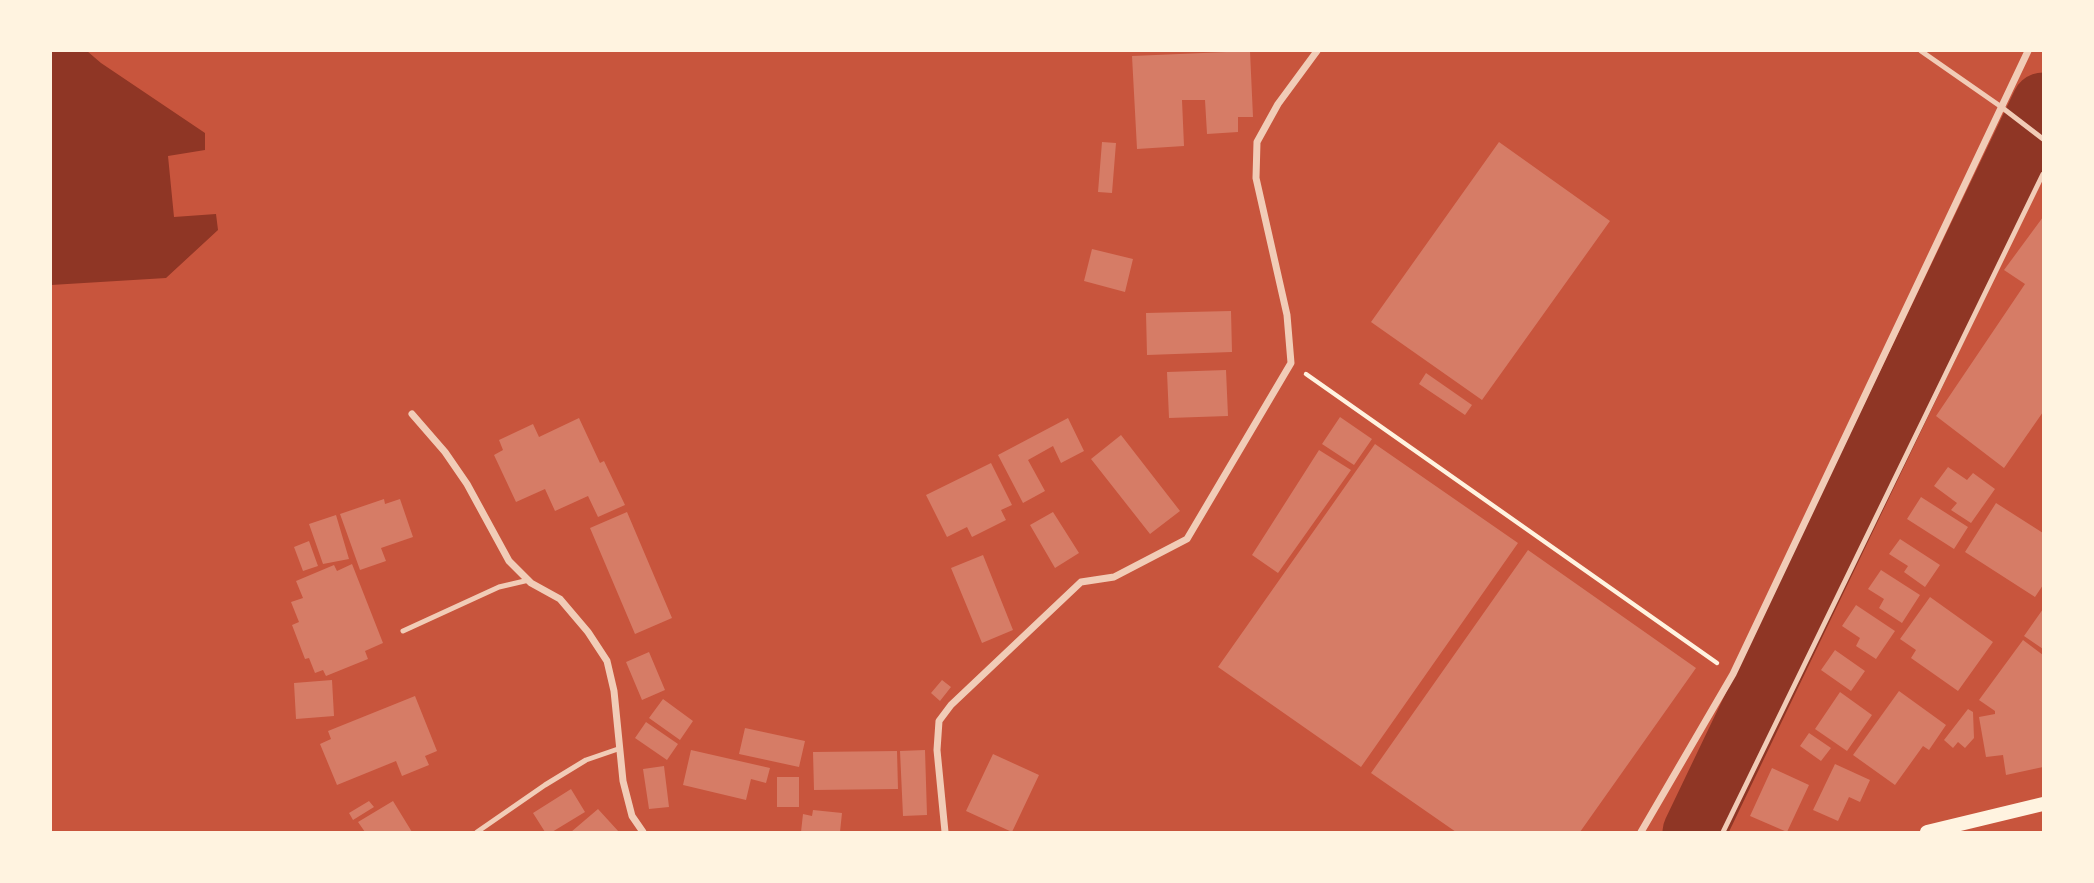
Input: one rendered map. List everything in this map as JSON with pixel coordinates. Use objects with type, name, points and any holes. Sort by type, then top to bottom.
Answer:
[{"type":"main road","points":[[1927,832],[2043,804]]},
{"type":"street","points":[[945,832],[937,750],[939,721],[951,705],[1081,582],[1114,578],[1187,540],[1291,363],[1287,315],[1256,178],[1257,142],[1278,104],[1317,51]]},
{"type":"street","points":[[1641,832],[1733,674],[2028,51]]},
{"type":"street","points":[[412,414],[446,452],[467,484],[509,561],[529,580],[560,599],[588,632],[607,661],[614,691],[623,781],[632,816],[643,832]]},
{"type":"lane","points":[[1921,51],[2043,139]]},
{"type":"lane","points":[[1723,832],[2043,174]]},
{"type":"lane","points":[[403,631],[499,587],[529,580]]},
{"type":"lane","points":[[477,832],[586,760],[618,749]]},
{"type":"path","points":[[1291,363],[1733,674]]},
{"type":"shaded area","points":[[51,51],[87,51],[205,133],[205,150],[168,156],[174,217],[216,214],[218,230],[166,278],[51,285]]},
{"type":"building","points":[[1250,51],[1253,117],[1238,117],[1238,132],[1207,134],[1205,100],[1182,100],[1184,146],[1137,149],[1132,56]]},
{"type":"building","points":[[1102,142],[1116,143],[1112,193],[1098,192]]},
{"type":"building","points":[[1499,142],[1610,221],[1482,400],[1371,322]]},
{"type":"building","points":[[2043,217],[2043,412],[2004,468],[1936,416],[2025,284],[2004,270]]},
{"type":"building","points":[[1092,249],[1133,259],[1125,292],[1084,281]]},
{"type":"building","points":[[1231,311],[1232,352],[1147,355],[1146,313]]},
{"type":"building","points":[[1226,370],[1228,416],[1169,418],[1167,372]]},
{"type":"building","points":[[1426,373],[1472,405],[1465,415],[1419,384]]},
{"type":"building","points":[[1340,417],[1372,439],[1354,465],[1322,444]]},
{"type":"building","points":[[579,418],[600,463],[604,461],[625,505],[598,517],[588,496],[555,511],[545,489],[516,502],[494,455],[503,450],[499,440],[533,424],[539,437]]},
{"type":"building","points":[[1068,418],[1084,451],[1061,463],[1053,446],[1028,460],[1045,491],[1023,503],[998,455]]},
{"type":"building","points":[[1121,435],[1180,511],[1150,534],[1091,459]]},
{"type":"building","points":[[1375,444],[1518,543],[1361,767],[1218,667]]},
{"type":"building","points":[[1319,450],[1351,470],[1278,573],[1252,555]]},
{"type":"building","points":[[991,463],[1012,505],[1001,510],[1006,520],[972,537],[967,527],[947,537],[926,495]]},
{"type":"building","points":[[1948,467],[1967,480],[1973,473],[1995,489],[1971,523],[1951,510],[1957,503],[1934,486]]},
{"type":"building","points":[[1921,497],[1968,527],[1954,549],[1907,519]]},
{"type":"building","points":[[384,499],[385,504],[400,499],[413,537],[381,548],[386,561],[360,570],[340,514]]},
{"type":"building","points":[[1996,503],[2043,533],[2043,585],[2035,597],[1965,552]]},
{"type":"building","points":[[627,512],[672,618],[635,634],[590,528]]},
{"type":"building","points":[[1053,512],[1079,553],[1055,568],[1030,525]]},
{"type":"building","points":[[336,515],[349,559],[323,564],[309,524]]},
{"type":"building","points":[[1900,539],[1940,565],[1925,587],[1904,572],[1908,566],[1889,554]]},
{"type":"building","points":[[309,541],[318,566],[303,571],[294,547]]},
{"type":"building","points":[[1528,550],[1696,668],[1580,832],[1456,832],[1371,773]]},
{"type":"building","points":[[983,555],[1013,630],[982,643],[951,568]]},
{"type":"building","points":[[352,564],[383,643],[365,651],[368,659],[326,676],[323,670],[315,673],[309,658],[305,659],[292,625],[299,622],[291,602],[303,598],[296,581],[334,565],[337,571]]},
{"type":"building","points":[[1881,570],[1920,595],[1902,623],[1879,608],[1884,599],[1868,589]]},
{"type":"building","points":[[1930,597],[1993,642],[1958,691],[1911,658],[1916,650],[1900,639]]},
{"type":"building","points":[[1856,605],[1895,631],[1876,659],[1856,646],[1860,638],[1842,626]]},
{"type":"building","points":[[2043,609],[2043,649],[2024,636]]},
{"type":"building","points":[[2023,640],[2043,655],[2043,767],[2006,775],[2003,755],[1986,757],[1979,717],[1995,714],[1995,711],[1979,700]]},
{"type":"building","points":[[1835,650],[1865,671],[1851,691],[1821,670]]},
{"type":"building","points":[[649,652],[665,690],[642,700],[626,662]]},
{"type":"building","points":[[332,680],[334,716],[296,719],[294,683]]},
{"type":"building","points":[[942,680],[951,687],[940,701],[931,693]]},
{"type":"building","points":[[1899,691],[1946,725],[1929,750],[1923,746],[1895,785],[1853,755]]},
{"type":"building","points":[[1840,692],[1872,715],[1847,751],[1815,729]]},
{"type":"building","points":[[415,696],[437,751],[425,756],[429,765],[402,776],[396,761],[337,785],[320,744],[331,739],[328,731]]},
{"type":"building","points":[[663,699],[693,721],[680,740],[649,718]]},
{"type":"building","points":[[1968,709],[1973,712],[1974,738],[1965,748],[1958,742],[1953,748],[1944,740]]},
{"type":"building","points":[[646,722],[678,744],[667,760],[635,738]]},
{"type":"building","points":[[745,728],[805,741],[799,767],[739,754]]},
{"type":"building","points":[[1809,733],[1831,748],[1821,761],[1800,746]]},
{"type":"building","points":[[691,750],[770,768],[766,783],[751,779],[746,800],[683,785]]},
{"type":"building","points":[[925,750],[927,815],[903,816],[900,751]]},
{"type":"building","points":[[897,751],[898,789],[814,790],[813,752]]},
{"type":"building","points":[[993,754],[1039,775],[1012,832],[966,811]]},
{"type":"building","points":[[1835,764],[1870,780],[1860,802],[1849,797],[1838,821],[1813,810]]},
{"type":"building","points":[[664,766],[669,807],[649,809],[643,769]]},
{"type":"building","points":[[1772,768],[1809,785],[1787,832],[1750,816]]},
{"type":"building","points":[[777,777],[799,777],[799,807],[777,807]]},
{"type":"building","points":[[571,789],[585,812],[552,832],[545,832],[533,813]]},
{"type":"building","points":[[369,801],[374,807],[353,820],[349,813]]},
{"type":"building","points":[[393,801],[412,832],[365,832],[358,822]]},
{"type":"building","points":[[598,809],[619,832],[571,832]]},
{"type":"building","points":[[813,810],[842,813],[840,832],[801,832],[803,814],[812,816]]},
{"type":"waterway","points":[[1694,832],[2043,104]]}]
